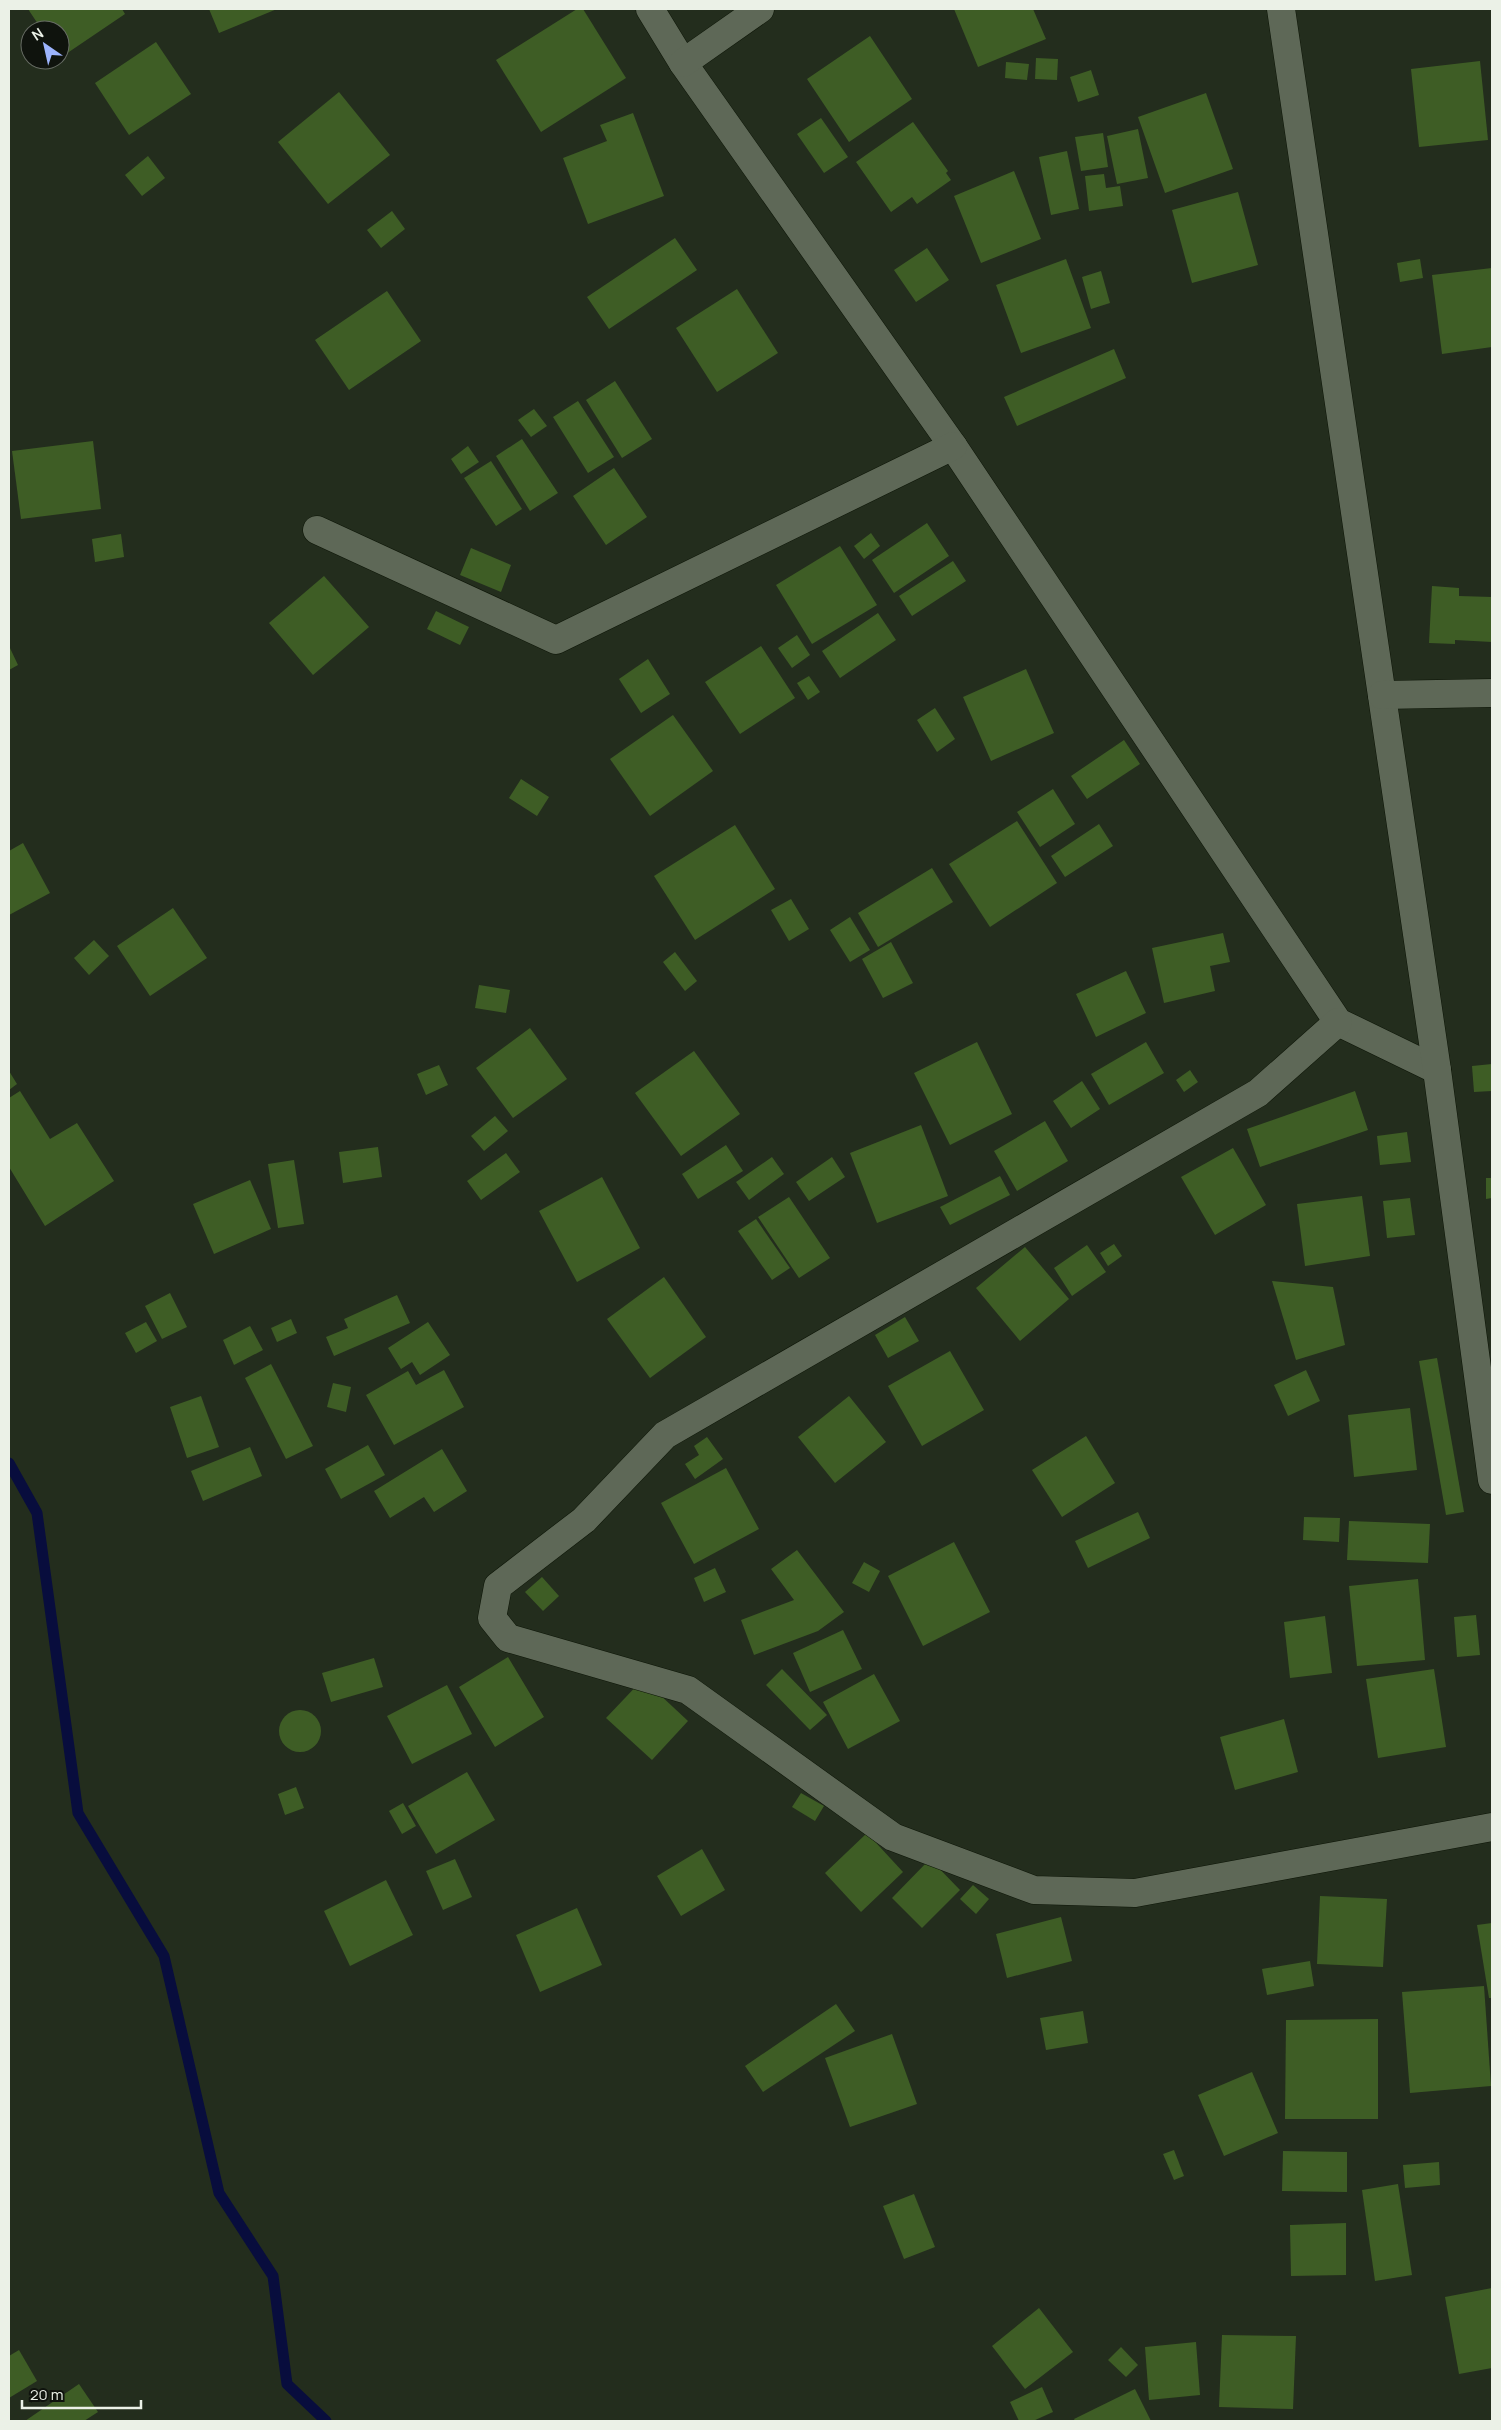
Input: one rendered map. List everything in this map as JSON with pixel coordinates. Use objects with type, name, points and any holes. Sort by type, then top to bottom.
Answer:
[{"type":"street","points":[[650,9],[683,63],[953,446],[1338,1022],[1437,1070]]},
{"type":"street","points":[[683,63],[760,9]]},
{"type":"street","points":[[1281,9],[1437,1070],[1492,1480]]},
{"type":"street","points":[[317,530],[556,640],[953,446]]},
{"type":"street","points":[[1382,695],[1492,693]]},
{"type":"street","points":[[1338,1022],[1258,1094],[665,1435],[584,1520],[498,1586],[492,1618],[508,1638],[688,1690],[892,1837],[1034,1890],[1135,1893],[1492,1826]]},
{"type":"building","points":[[28,9],[122,9],[125,14],[70,51],[70,20],[35,20]]},
{"type":"building","points":[[209,9],[277,9],[219,33]]},
{"type":"building","points":[[577,9],[583,9],[626,78],[541,132],[496,60]]},
{"type":"building","points":[[954,9],[1033,9],[1046,39],[978,67]]},
{"type":"building","points":[[870,36],[912,99],[849,142],[807,79]]},
{"type":"building","points":[[156,42],[191,94],[129,135],[95,83]]},
{"type":"building","points":[[1036,58],[1058,59],[1057,80],[1035,79]]},
{"type":"building","points":[[1480,61],[1488,140],[1419,147],[1411,69]]},
{"type":"building","points":[[1006,62],[1029,64],[1027,80],[1005,78]]},
{"type":"building","points":[[1091,70],[1099,95],[1078,102],[1070,77]]},
{"type":"building","points":[[339,92],[390,155],[328,204],[278,142]]},
{"type":"building","points":[[1206,93],[1233,169],[1165,193],[1138,117]]},
{"type":"building","points":[[633,113],[664,196],[588,224],[563,158],[607,141],[600,125]]},
{"type":"building","points":[[821,118],[848,157],[824,173],[797,134]]},
{"type":"building","points":[[913,122],[948,171],[946,173],[951,180],[917,204],[912,197],[891,212],[856,162]]},
{"type":"building","points":[[1138,129],[1148,178],[1117,184],[1107,136]]},
{"type":"building","points":[[1103,133],[1108,167],[1081,171],[1075,137]]},
{"type":"building","points":[[1067,151],[1079,209],[1051,215],[1039,157]]},
{"type":"building","points":[[148,156],[165,178],[142,196],[125,175]]},
{"type":"building","points":[[1014,171],[1041,239],[981,263],[954,196]]},
{"type":"building","points":[[1104,174],[1106,188],[1120,186],[1123,206],[1089,211],[1085,176]]},
{"type":"building","points":[[1238,192],[1258,265],[1192,283],[1172,210]]},
{"type":"building","points":[[392,211],[405,229],[381,248],[367,230]]},
{"type":"building","points":[[675,238],[697,270],[609,329],[587,297]]},
{"type":"building","points":[[927,248],[949,280],[916,302],[894,270]]},
{"type":"building","points":[[1066,259],[1091,328],[1021,353],[996,285]]},
{"type":"building","points":[[1420,259],[1423,278],[1400,282],[1397,263]]},
{"type":"building","points":[[1492,268],[1492,347],[1442,354],[1432,275]]},
{"type":"building","points":[[1101,271],[1110,303],[1091,309],[1082,277]]},
{"type":"building","points":[[737,289],[778,353],[717,392],[676,328]]},
{"type":"building","points":[[387,291],[421,341],[349,390],[315,340]]},
{"type":"building","points":[[1114,349],[1126,378],[1017,426],[1004,397]]},
{"type":"building","points":[[615,381],[652,439],[622,458],[586,400]]},
{"type":"building","points":[[578,401],[614,457],[588,473],[553,417]]},
{"type":"building","points":[[534,409],[547,426],[531,437],[518,420]]},
{"type":"building","points":[[522,439],[558,493],[530,511],[496,456]]},
{"type":"building","points":[[93,441],[101,509],[21,519],[12,451]]},
{"type":"building","points":[[468,446],[479,462],[461,474],[451,459]]},
{"type":"building","points":[[491,461],[522,509],[496,526],[464,478]]},
{"type":"building","points":[[614,468],[647,517],[606,545],[573,496]]},
{"type":"building","points":[[927,523],[949,556],[894,593],[872,560]]},
{"type":"building","points":[[871,533],[880,546],[864,559],[854,546]]},
{"type":"building","points":[[121,534],[124,557],[95,562],[92,539]]},
{"type":"building","points":[[840,546],[877,605],[812,644],[776,585]]},
{"type":"building","points":[[471,548],[511,565],[501,592],[460,575]]},
{"type":"building","points":[[953,561],[966,581],[912,616],[899,596]]},
{"type":"building","points":[[324,576],[369,627],[313,675],[269,623]]},
{"type":"building","points":[[1432,586],[1459,588],[1459,596],[1492,597],[1492,642],[1455,640],[1455,644],[1429,643]]},
{"type":"building","points":[[436,611],[469,627],[460,645],[427,629]]},
{"type":"building","points":[[878,613],[896,640],[840,678],[822,651]]},
{"type":"building","points":[[797,635],[810,655],[792,668],[778,648]]},
{"type":"building","points":[[9,646],[18,665],[9,670]]},
{"type":"building","points":[[761,646],[795,698],[740,734],[705,682]]},
{"type":"building","points":[[648,659],[670,694],[641,713],[619,679]]},
{"type":"building","points":[[1026,669],[1054,733],[991,761],[963,697]]},
{"type":"building","points":[[809,676],[820,692],[808,700],[797,683]]},
{"type":"building","points":[[935,708],[955,739],[937,752],[917,720]]},
{"type":"building","points":[[673,715],[713,771],[650,816],[610,759]]},
{"type":"building","points":[[1124,740],[1140,764],[1087,799],[1071,776]]},
{"type":"building","points":[[521,779],[549,797],[537,816],[509,798]]},
{"type":"building","points":[[1053,789],[1075,824],[1040,847],[1017,812]]},
{"type":"building","points":[[1017,821],[1057,883],[990,927],[949,864]]},
{"type":"building","points":[[1099,824],[1113,846],[1065,877],[1051,856]]},
{"type":"building","points":[[735,825],[775,889],[695,940],[654,876]]},
{"type":"building","points":[[23,843],[50,893],[9,915],[9,851]]},
{"type":"building","points":[[932,868],[953,902],[878,947],[858,913]]},
{"type":"building","points":[[791,899],[809,929],[789,941],[771,910]]},
{"type":"building","points":[[173,908],[207,958],[150,996],[117,946]]},
{"type":"building","points":[[850,917],[870,950],[850,962],[830,930]]},
{"type":"building","points":[[1223,933],[1230,962],[1210,966],[1215,991],[1164,1003],[1152,948]]},
{"type":"building","points":[[94,940],[109,956],[89,975],[74,958]]},
{"type":"building","points":[[891,942],[913,983],[883,998],[862,959]]},
{"type":"building","points":[[675,952],[697,981],[685,991],[663,962]]},
{"type":"building","points":[[1126,971],[1146,1013],[1096,1037],[1076,994]]},
{"type":"building","points":[[479,985],[510,990],[506,1013],[475,1008]]},
{"type":"building","points":[[530,1028],[567,1079],[513,1118],[476,1068]]},
{"type":"building","points":[[977,1042],[1012,1114],[950,1145],[914,1073]]},
{"type":"building","points":[[1146,1042],[1164,1073],[1109,1105],[1091,1074]]},
{"type":"building","points":[[694,1051],[740,1114],[681,1156],[635,1093]]},
{"type":"building","points":[[1492,1064],[1492,1091],[1474,1092],[1472,1066]]},
{"type":"building","points":[[439,1065],[448,1085],[426,1095],[417,1074]]},
{"type":"building","points":[[1190,1070],[1198,1082],[1184,1092],[1176,1080]]},
{"type":"building","points":[[9,1071],[17,1084],[9,1090]]},
{"type":"building","points":[[1082,1081],[1100,1109],[1071,1128],[1053,1101]]},
{"type":"building","points":[[20,1091],[50,1139],[77,1123],[114,1181],[45,1226],[9,1167],[9,1098]]},
{"type":"building","points":[[1355,1091],[1368,1130],[1260,1167],[1247,1129]]},
{"type":"building","points":[[495,1116],[508,1131],[484,1151],[471,1136]]},
{"type":"building","points":[[1045,1121],[1068,1161],[1017,1191],[994,1151]]},
{"type":"building","points":[[921,1125],[948,1196],[877,1223],[850,1153]]},
{"type":"building","points":[[1407,1132],[1411,1162],[1380,1165],[1377,1136]]},
{"type":"building","points":[[726,1145],[743,1171],[698,1199],[682,1174]]},
{"type":"building","points":[[378,1147],[382,1177],[343,1183],[339,1152]]},
{"type":"building","points":[[1233,1148],[1266,1205],[1215,1235],[1181,1177]]},
{"type":"building","points":[[506,1153],[520,1172],[481,1200],[467,1181]]},
{"type":"building","points":[[772,1157],[784,1174],[749,1200],[736,1182]]},
{"type":"building","points":[[832,1157],[845,1177],[809,1201],[796,1182]]},
{"type":"building","points":[[294,1160],[304,1224],[278,1228],[268,1164]]},
{"type":"building","points":[[1000,1176],[1010,1195],[950,1225],[940,1207]]},
{"type":"building","points":[[602,1177],[640,1248],[577,1282],[539,1211]]},
{"type":"building","points":[[1486,1178],[1492,1178],[1492,1198],[1486,1199]]},
{"type":"building","points":[[250,1180],[271,1229],[214,1254],[193,1204]]},
{"type":"building","points":[[1362,1196],[1370,1256],[1305,1266],[1297,1204]]},
{"type":"building","points":[[789,1197],[830,1258],[799,1278],[758,1217]]},
{"type":"building","points":[[1410,1198],[1415,1235],[1387,1238],[1383,1201]]},
{"type":"building","points":[[756,1219],[790,1268],[772,1280],[738,1231]]},
{"type":"building","points":[[1114,1244],[1122,1256],[1108,1266],[1100,1253]]},
{"type":"building","points":[[1087,1245],[1106,1272],[1072,1296],[1054,1268]]},
{"type":"building","points":[[1025,1247],[1069,1299],[1020,1341],[976,1288]]},
{"type":"building","points":[[664,1277],[706,1337],[650,1378],[607,1319]]},
{"type":"building","points":[[1272,1281],[1333,1287],[1345,1345],[1296,1360]]},
{"type":"building","points":[[170,1293],[187,1327],[162,1339],[145,1306]]},
{"type":"building","points":[[397,1295],[410,1323],[334,1356],[326,1337],[348,1328],[344,1319]]},
{"type":"building","points":[[905,1317],[919,1341],[888,1358],[875,1335]]},
{"type":"building","points":[[291,1319],[297,1333],[277,1342],[271,1328]]},
{"type":"building","points":[[146,1322],[157,1341],[136,1353],[125,1333]]},
{"type":"building","points":[[428,1322],[450,1355],[420,1375],[412,1362],[401,1369],[388,1348]]},
{"type":"building","points":[[250,1326],[263,1350],[234,1365],[223,1340]]},
{"type":"building","points":[[950,1351],[984,1410],[922,1446],[888,1386]]},
{"type":"building","points":[[1437,1358],[1464,1512],[1446,1515],[1419,1361]]},
{"type":"building","points":[[271,1364],[313,1446],[286,1459],[245,1378]]},
{"type":"building","points":[[444,1370],[464,1407],[394,1445],[366,1395],[408,1371],[416,1385]]},
{"type":"building","points":[[1306,1370],[1320,1401],[1288,1416],[1274,1385]]},
{"type":"building","points":[[333,1383],[351,1387],[346,1412],[327,1407]]},
{"type":"building","points":[[201,1396],[219,1447],[187,1458],[170,1407]]},
{"type":"building","points":[[849,1396],[886,1442],[835,1483],[798,1437]]},
{"type":"building","points":[[1410,1408],[1417,1470],[1354,1477],[1348,1415]]},
{"type":"building","points":[[1086,1436],[1115,1483],[1062,1517],[1032,1470]]},
{"type":"building","points":[[707,1437],[723,1459],[695,1479],[685,1464],[699,1455],[694,1446]]},
{"type":"building","points":[[368,1445],[385,1475],[341,1499],[325,1469]]},
{"type":"building","points":[[250,1447],[262,1476],[203,1501],[191,1471]]},
{"type":"building","points":[[442,1449],[467,1491],[434,1512],[424,1497],[390,1518],[374,1491]]},
{"type":"building","points":[[726,1468],[759,1529],[694,1564],[661,1503]]},
{"type":"building","points":[[1138,1512],[1150,1538],[1088,1568],[1075,1541]]},
{"type":"building","points":[[1304,1517],[1340,1518],[1339,1542],[1303,1540]]},
{"type":"building","points":[[1349,1521],[1430,1524],[1428,1563],[1347,1560]]},
{"type":"building","points":[[954,1542],[990,1612],[923,1646],[888,1576]]},
{"type":"building","points":[[797,1550],[844,1612],[818,1631],[754,1655],[741,1620],[794,1600],[771,1569]]},
{"type":"building","points":[[864,1562],[880,1571],[869,1592],[852,1583]]},
{"type":"building","points":[[715,1568],[726,1592],[704,1602],[694,1578]]},
{"type":"building","points":[[542,1577],[559,1596],[543,1611],[525,1592]]},
{"type":"building","points":[[1418,1579],[1425,1660],[1357,1666],[1349,1586]]},
{"type":"building","points":[[1476,1615],[1480,1655],[1457,1657],[1454,1617]]},
{"type":"building","points":[[1325,1616],[1332,1673],[1290,1678],[1284,1622]]},
{"type":"building","points":[[843,1630],[862,1669],[810,1692],[793,1653]]},
{"type":"building","points":[[508,1657],[544,1717],[495,1747],[459,1687]]},
{"type":"building","points":[[374,1658],[383,1687],[331,1702],[322,1673]]},
{"type":"building","points":[[782,1669],[827,1715],[810,1730],[766,1685]]},
{"type":"building","points":[[1434,1669],[1446,1747],[1378,1758],[1366,1679]]},
{"type":"building","points":[[874,1674],[900,1721],[848,1749],[823,1702]]},
{"type":"building","points":[[643,1679],[688,1721],[652,1760],[606,1718]]},
{"type":"building","points":[[447,1685],[472,1734],[412,1764],[387,1716]]},
{"type":"building","points":[[300,1710],[315,1716],[321,1731],[315,1746],[300,1752],[285,1746],[279,1731],[285,1716]]},
{"type":"building","points":[[1284,1719],[1298,1772],[1235,1790],[1220,1737]]},
{"type":"building","points":[[467,1772],[495,1820],[436,1854],[408,1806]]},
{"type":"building","points":[[296,1787],[304,1808],[285,1815],[278,1794]]},
{"type":"building","points":[[801,1793],[824,1806],[815,1821],[792,1807]]},
{"type":"building","points":[[403,1803],[416,1826],[402,1834],[389,1811]]},
{"type":"building","points":[[867,1833],[903,1872],[861,1912],[825,1873]]},
{"type":"building","points":[[702,1849],[725,1890],[681,1916],[657,1876]]},
{"type":"building","points":[[455,1859],[472,1897],[443,1910],[426,1871]]},
{"type":"building","points":[[930,1859],[960,1890],[922,1928],[892,1898]]},
{"type":"building","points":[[386,1880],[413,1935],[350,1966],[324,1911]]},
{"type":"building","points":[[973,1885],[989,1899],[976,1914],[960,1899]]},
{"type":"building","points":[[1320,1896],[1387,1899],[1383,1967],[1317,1964]]},
{"type":"building","points":[[577,1908],[602,1965],[540,1992],[516,1935]]},
{"type":"building","points":[[1061,1917],[1072,1961],[1007,1978],[996,1934]]},
{"type":"building","points":[[1492,1923],[1492,1998],[1489,1998],[1477,1925]]},
{"type":"building","points":[[1310,1961],[1314,1986],[1267,1995],[1262,1969]]},
{"type":"building","points":[[1484,1986],[1491,2086],[1410,2093],[1402,1992]]},
{"type":"building","points":[[836,2004],[855,2031],[763,2092],[745,2066]]},
{"type":"building","points":[[1083,2011],[1088,2043],[1046,2050],[1040,2018]]},
{"type":"building","points":[[1378,2019],[1378,2119],[1285,2119],[1286,2020]]},
{"type":"building","points":[[892,2034],[917,2104],[850,2127],[825,2058]]},
{"type":"building","points":[[1252,2072],[1278,2133],[1224,2156],[1198,2095]]},
{"type":"building","points":[[1174,2150],[1184,2176],[1174,2180],[1163,2154]]},
{"type":"building","points":[[1283,2151],[1347,2152],[1347,2192],[1282,2191]]},
{"type":"building","points":[[1439,2162],[1440,2185],[1405,2188],[1403,2165]]},
{"type":"building","points":[[1398,2184],[1412,2275],[1375,2281],[1362,2190]]},
{"type":"building","points":[[914,2194],[935,2247],[904,2259],[883,2206]]},
{"type":"building","points":[[1346,2223],[1346,2275],[1291,2276],[1290,2225]]},
{"type":"building","points":[[1492,2288],[1492,2368],[1459,2374],[1445,2297]]},
{"type":"building","points":[[1039,2308],[1073,2352],[1025,2389],[992,2346]]},
{"type":"building","points":[[1222,2335],[1296,2336],[1293,2409],[1219,2407]]},
{"type":"building","points":[[1196,2342],[1200,2395],[1149,2400],[1145,2347]]},
{"type":"building","points":[[1121,2347],[1138,2365],[1126,2377],[1108,2360]]},
{"type":"building","points":[[19,2350],[37,2381],[9,2398],[9,2356]]},
{"type":"building","points":[[79,2384],[98,2412],[84,2421],[25,2421]]},
{"type":"building","points":[[1042,2387],[1053,2412],[1033,2421],[1019,2421],[1010,2402]]},
{"type":"building","points":[[1135,2389],[1151,2421],[1075,2421],[1074,2419]]},
{"type":"waterway","points":[[9,1463],[37,1513],[78,1813],[164,1956],[219,2193],[273,2276],[287,2384],[326,2421]]}]
